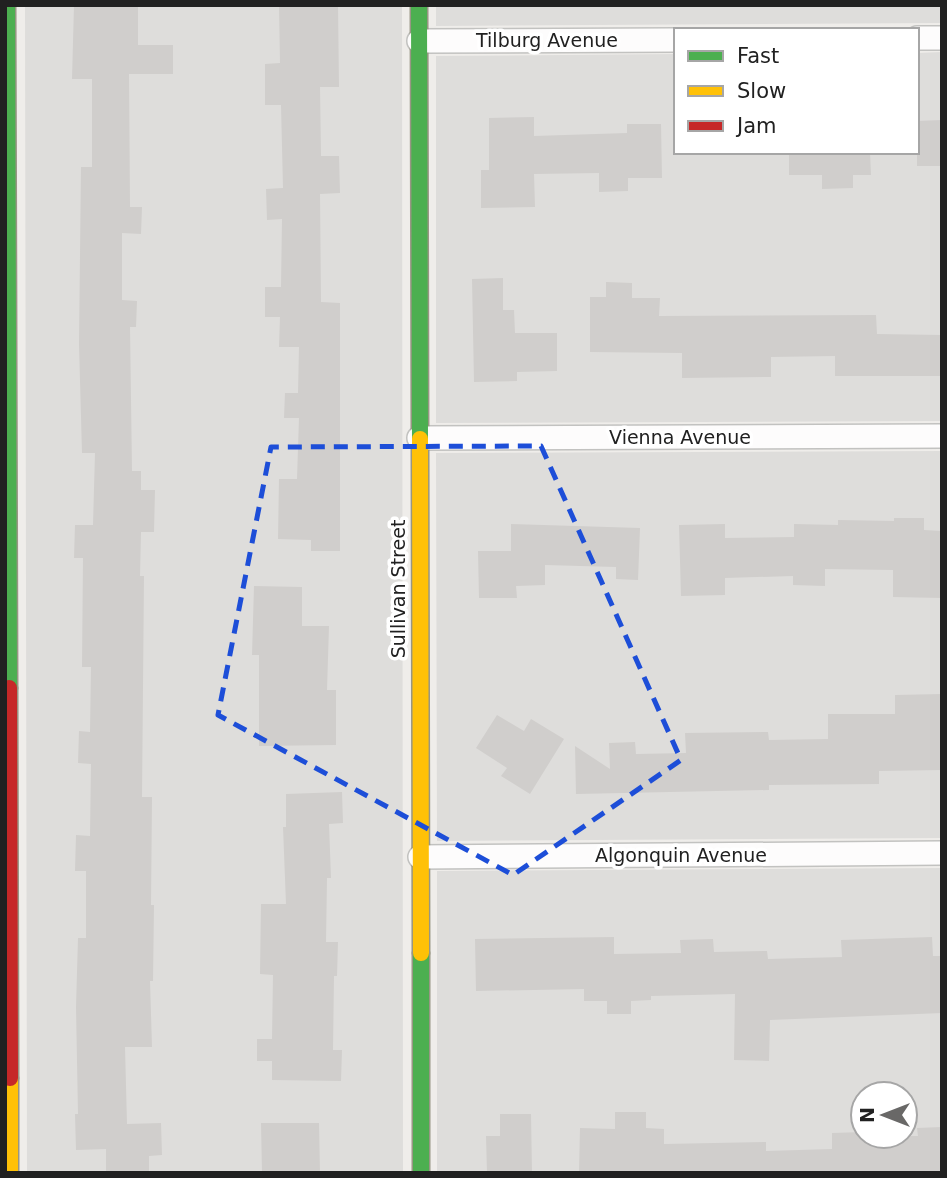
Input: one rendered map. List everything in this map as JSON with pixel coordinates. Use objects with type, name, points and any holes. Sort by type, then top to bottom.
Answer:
[{"type":"street","points":[[7,5],[10,1173]]},
{"type":"street","name":"Sullivan Street","points":[[419,5],[421,1173]]},
{"type":"street","points":[[919,38],[942,38]]},
{"type":"street","name":"Tilburg Avenue","points":[[419,41],[674,40]]},
{"type":"street","name":"Vienna Avenue","points":[[419,438],[942,436]]},
{"type":"street","name":"Algonquin Avenue","points":[[420,856],[942,853]]},
{"type":"highlighted area","points":[[541,446],[681,760],[513,875],[218,715],[271,447]]},
{"type":"shaded area","points":[[25,5],[402,5],[403,1173],[27,1173]]},
{"type":"shaded area","points":[[436,5],[942,5],[942,23],[436,26]]},
{"type":"shaded area","points":[[942,52],[942,421],[436,423],[436,56],[674,54],[674,154],[919,154],[919,53]]},
{"type":"shaded area","points":[[942,451],[942,838],[437,841],[436,453]]},
{"type":"shaded area","points":[[942,868],[942,1173],[437,1173],[437,871]]},
{"type":"building","points":[[74,5],[138,5],[138,45],[173,45],[173,74],[129,74],[130,207],[142,207],[141,234],[122,233],[122,300],[137,301],[136,327],[130,327],[132,471],[141,471],[141,490],[155,490],[154,532],[141,532],[140,576],[144,576],[142,797],[152,797],[152,1047],[125,1047],[127,1124],[161,1123],[162,1155],[149,1156],[149,1173],[106,1173],[106,1149],[76,1150],[78,938],[86,938],[86,871],[75,871],[76,835],[90,836],[91,764],[78,763],[79,731],[90,732],[91,667],[82,667],[83,558],[74,558],[75,525],[93,525],[95,453],[82,453],[79,344],[81,167],[92,167],[92,79],[72,79]]},
{"type":"building","points":[[279,5],[338,5],[339,87],[320,87],[321,156],[339,156],[340,193],[320,194],[321,302],[340,303],[340,551],[311,551],[311,540],[278,539],[279,479],[297,479],[299,418],[284,418],[285,393],[298,393],[299,347],[279,347],[280,317],[265,317],[265,287],[281,287],[282,219],[267,220],[266,189],[283,188],[281,105],[265,105],[265,64],[280,63]]},
{"type":"building","points":[[534,117],[534,136],[627,133],[627,124],[661,124],[662,178],[628,178],[628,191],[599,192],[599,173],[534,174],[535,207],[481,208],[481,170],[489,170],[489,118]]},
{"type":"building","points":[[942,120],[942,166],[917,166],[919,121]]},
{"type":"building","points":[[789,154],[870,154],[871,175],[853,175],[853,188],[822,189],[822,175],[789,175]]},
{"type":"building","points":[[503,278],[503,310],[514,310],[515,333],[557,333],[557,371],[517,372],[517,381],[474,382],[472,279]]},
{"type":"building","points":[[606,282],[632,283],[632,298],[660,298],[659,316],[876,315],[877,334],[942,335],[942,376],[835,376],[835,356],[771,357],[771,377],[682,378],[682,353],[590,352],[590,297],[606,297]]},
{"type":"building","points":[[894,518],[924,518],[924,530],[942,531],[942,598],[893,597],[893,570],[825,569],[825,586],[793,585],[793,576],[725,578],[725,595],[681,596],[679,525],[725,524],[725,538],[794,537],[794,524],[838,525],[838,520],[894,521]]},
{"type":"building","points":[[511,524],[640,528],[638,580],[616,579],[616,567],[545,565],[545,585],[516,586],[517,598],[479,598],[478,551],[511,551]]},
{"type":"building","points":[[254,586],[302,587],[302,626],[329,626],[327,690],[336,690],[336,745],[259,746],[259,655],[252,655]]},
{"type":"building","points":[[942,694],[942,770],[879,771],[879,784],[769,785],[769,790],[576,794],[575,746],[610,769],[609,743],[635,742],[636,754],[686,753],[685,733],[768,732],[769,740],[828,739],[828,714],[895,714],[895,695]]},
{"type":"building","points":[[497,715],[524,731],[531,719],[564,739],[530,794],[501,776],[507,768],[476,748]]},
{"type":"building","points":[[342,792],[343,823],[329,824],[331,878],[327,878],[326,942],[338,942],[337,976],[334,976],[333,1050],[342,1050],[341,1081],[272,1080],[272,1061],[257,1061],[257,1039],[272,1039],[273,975],[260,974],[261,904],[286,904],[283,827],[286,827],[286,794]]},
{"type":"building","points":[[614,937],[614,954],[681,953],[680,940],[713,939],[714,952],[767,951],[768,959],[842,957],[841,940],[932,937],[933,956],[942,956],[942,1013],[770,1020],[769,1061],[734,1060],[735,994],[651,996],[651,1000],[631,1001],[631,1014],[607,1014],[607,1001],[584,1001],[584,989],[476,991],[475,939]]},
{"type":"building","points":[[615,1112],[646,1112],[646,1128],[664,1129],[664,1144],[766,1142],[766,1151],[832,1149],[832,1133],[849,1132],[849,1150],[919,1150],[919,1128],[942,1127],[942,1173],[579,1173],[580,1128],[615,1129]]},
{"type":"building","points":[[500,1114],[531,1114],[532,1173],[487,1173],[486,1136],[500,1136]]},
{"type":"building","points":[[261,1123],[319,1123],[320,1173],[262,1173]]},
{"type":"traffic: fast","points":[[7,5],[9,688]]},
{"type":"traffic: fast","points":[[419,5],[420,439]]},
{"type":"traffic: fast","points":[[421,953],[421,1173]]},
{"type":"traffic: slow","points":[[420,439],[421,953]]},
{"type":"traffic: slow","points":[[10,1078],[10,1173]]},
{"type":"traffic: jam","points":[[9,688],[10,1078]]}]
